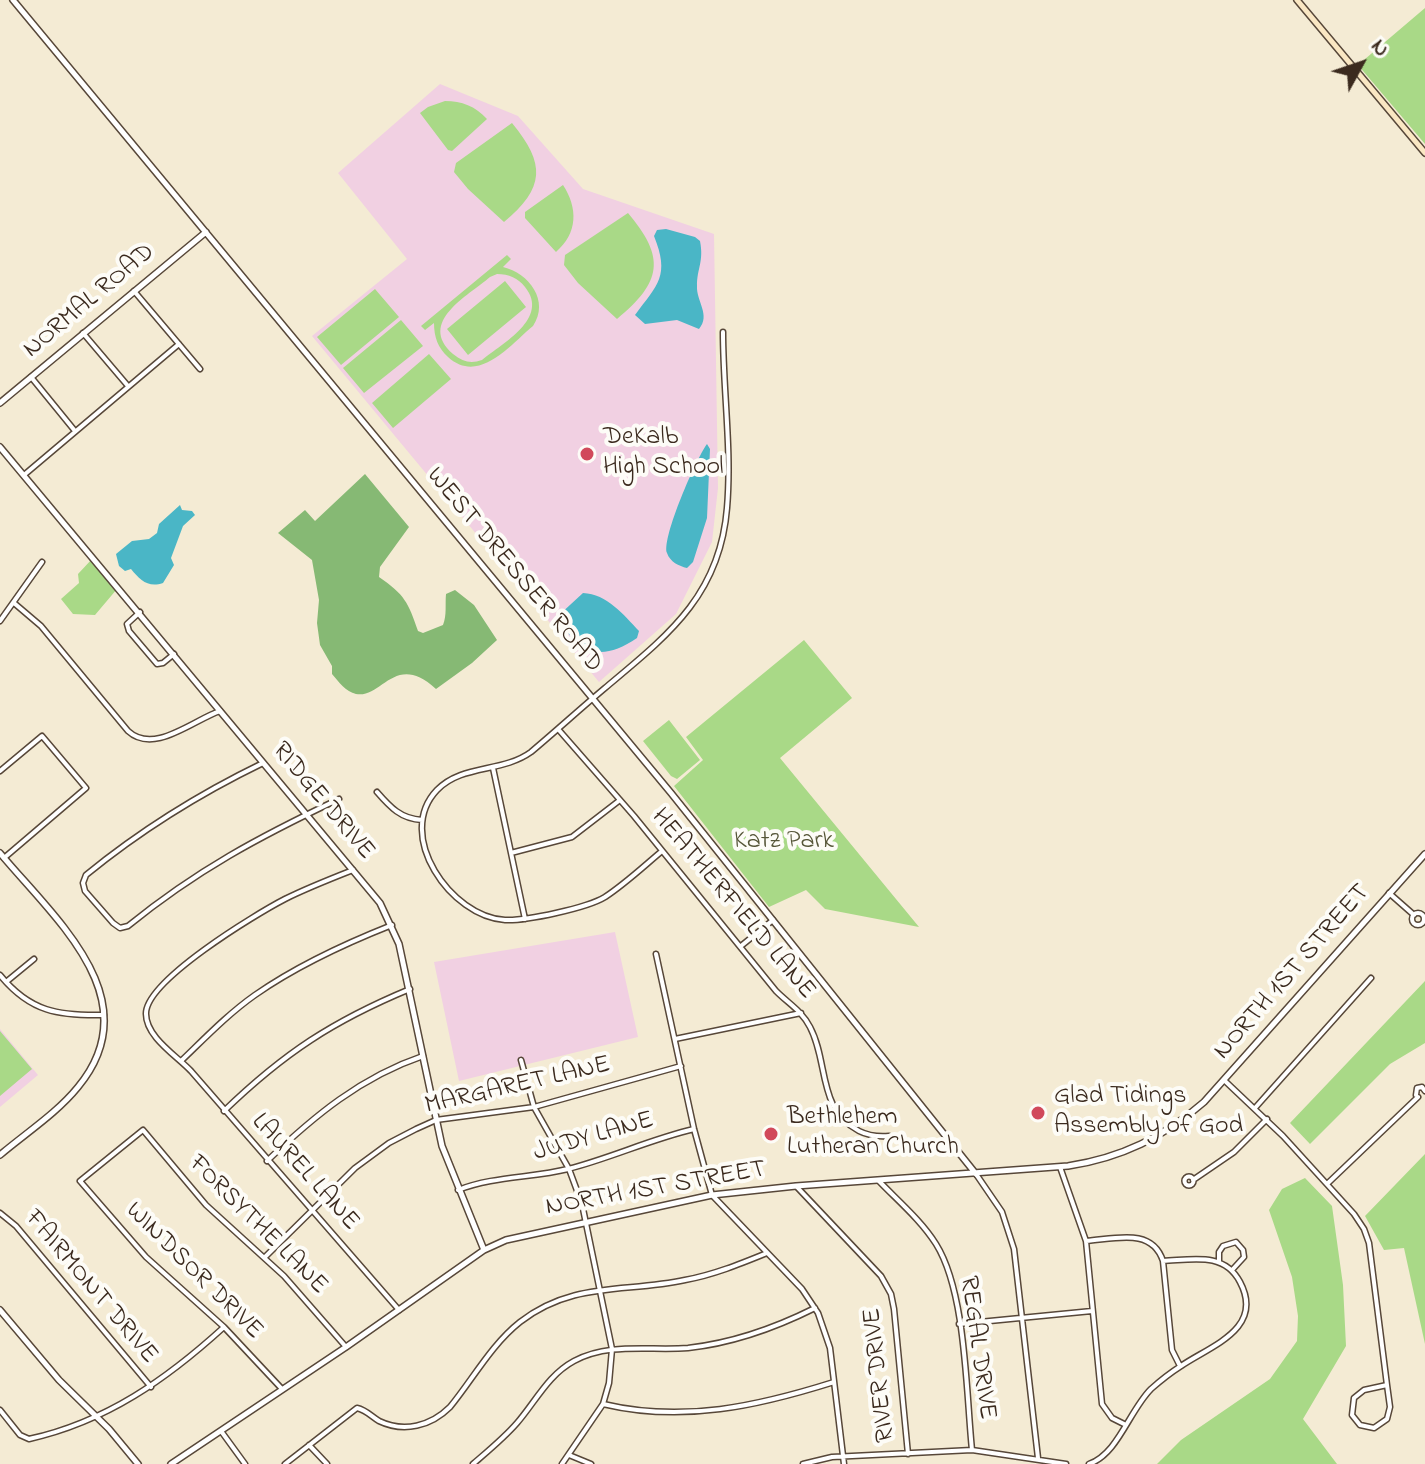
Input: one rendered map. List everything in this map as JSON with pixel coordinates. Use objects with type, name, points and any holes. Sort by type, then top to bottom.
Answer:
[{"type":"main road","points":[[1297,0],[1425,153]]},
{"type":"street","name":"WEST DRESSER ROAD","points":[[13,0],[592,699],[976,1174]]},
{"type":"street","name":"NORMAL ROAD","points":[[0,403],[206,232]]},
{"type":"street","points":[[134,291],[200,369]]},
{"type":"street","points":[[662,851],[598,901],[525,919],[504,920],[485,917],[454,898],[429,860],[422,820],[426,804],[443,784],[458,775],[524,758],[676,627],[702,589],[714,565],[728,505],[723,332]]},
{"type":"street","points":[[83,333],[128,386]]},
{"type":"street","points":[[24,475],[179,344]]},
{"type":"street","points":[[31,377],[76,431]]},
{"type":"street","name":"RIDGE DRIVE","points":[[0,447],[377,899],[392,925],[410,989],[446,1159],[484,1250]]},
{"type":"street","points":[[0,621],[42,562]]},
{"type":"street","points":[[14,603],[41,626],[136,737],[159,739],[221,711]]},
{"type":"street","points":[[140,612],[127,624],[129,631],[157,664],[174,654]]},
{"type":"street","name":"HEATHERFIELD LANE","points":[[558,729],[779,994],[802,1013],[818,1045],[825,1087],[840,1117],[869,1136],[889,1136]]},
{"type":"street","points":[[0,771],[42,736],[86,788],[2,856],[89,962],[100,988],[104,1015],[100,1048],[84,1079],[64,1101],[0,1155]]},
{"type":"street","points":[[263,762],[202,793],[134,837],[86,875],[83,883],[85,891],[113,923],[123,928],[228,855],[339,799]]},
{"type":"street","points":[[493,768],[525,919]]},
{"type":"street","points":[[377,792],[396,812],[422,820]]},
{"type":"street","points":[[511,853],[572,837],[620,800]]},
{"type":"street","name":"NORTH 1ST STREET","points":[[171,1464],[484,1250],[515,1237],[712,1195],[1060,1167],[1105,1158],[1143,1144],[1187,1117],[1225,1081],[1425,854]]},
{"type":"street","name":"LAUREL LANE","points":[[353,870],[287,898],[237,927],[187,964],[151,997],[146,1013],[149,1027],[313,1209],[399,1310]]},
{"type":"street","points":[[1389,893],[1414,915]]},
{"type":"street","points":[[740,947],[773,920]]},
{"type":"street","points":[[181,1061],[239,1008],[285,976],[344,944],[392,925]]},
{"type":"street","points":[[656,954],[694,1129],[712,1195],[802,1289],[815,1308],[828,1338],[844,1464]]},
{"type":"street","points":[[6,982],[34,959]]},
{"type":"street","points":[[0,975],[25,999],[52,1012],[74,1016],[104,1015]]},
{"type":"street","points":[[1255,1108],[1371,978]]},
{"type":"street","points":[[224,1111],[266,1070],[298,1046],[344,1019],[410,989]]},
{"type":"street","points":[[675,1039],[802,1013]]},
{"type":"street","points":[[267,1161],[336,1100],[384,1072],[423,1056]]},
{"type":"street","points":[[521,1060],[534,1107],[569,1169],[586,1223],[612,1349],[611,1373],[603,1404],[562,1464]]},
{"type":"street","name":"MARGARET LANE","points":[[265,1257],[370,1156],[436,1120],[534,1107],[681,1066]]},
{"type":"street","points":[[1225,1081],[1267,1119],[1358,1219],[1367,1236],[1390,1407],[1387,1419],[1374,1428],[1360,1425],[1352,1415],[1354,1398],[1364,1390],[1387,1385]]},
{"type":"street","points":[[1327,1184],[1425,1092],[1422,1087],[1417,1088],[1415,1093],[1418,1097]]},
{"type":"street","points":[[1193,1180],[1234,1152],[1267,1119]]},
{"type":"street","name":"JUDY LANE","points":[[458,1190],[484,1181],[569,1169],[642,1143],[694,1129]]},
{"type":"street","name":"WINDSOR DRIVE","points":[[143,1130],[80,1181],[146,1257],[224,1327],[282,1389]]},
{"type":"street","name":"FORSYTHE LANE","points":[[143,1130],[206,1205],[265,1257],[346,1347]]},
{"type":"street","points":[[1060,1167],[1086,1241],[1102,1404],[1112,1418],[1124,1424]]},
{"type":"street","points":[[976,1174],[996,1200],[1010,1233],[1016,1259],[1038,1458]]},
{"type":"street","name":"REGAL DRIVE","points":[[878,1180],[924,1228],[943,1256],[954,1286],[972,1450]]},
{"type":"street","name":"RIVER DRIVE","points":[[796,1186],[888,1287],[894,1309],[908,1454]]},
{"type":"street","name":"FAIRMONT DRIVE","points":[[0,1213],[16,1226],[151,1387]]},
{"type":"street","points":[[1086,1241],[1143,1238],[1156,1246],[1163,1261],[1172,1350],[1180,1366]]},
{"type":"street","points":[[1219,1262],[1219,1252],[1223,1246],[1236,1242],[1243,1250],[1244,1257],[1232,1270]]},
{"type":"street","points":[[285,1464],[359,1408],[397,1427],[412,1427],[432,1421],[450,1407],[499,1343],[519,1323],[558,1299],[601,1289],[685,1280],[731,1268],[767,1253]]},
{"type":"street","points":[[1089,1464],[1110,1450],[1144,1396],[1180,1366],[1229,1338],[1242,1321],[1246,1298],[1241,1282],[1232,1270],[1219,1262],[1201,1258],[1163,1261]]},
{"type":"street","points":[[473,1464],[513,1428],[559,1370],[581,1357],[612,1349],[653,1350],[718,1343],[758,1333],[815,1308]]},
{"type":"street","points":[[0,1310],[59,1380],[98,1417],[138,1464]]},
{"type":"street","points":[[959,1324],[1092,1311]]},
{"type":"street","points":[[0,1410],[20,1435],[29,1439],[98,1417],[151,1387],[224,1327]]},
{"type":"street","points":[[603,1404],[661,1412],[720,1411],[763,1403],[834,1382]]},
{"type":"street","points":[[221,1431],[245,1464]]},
{"type":"street","points":[[309,1445],[327,1464]]},
{"type":"street","points":[[803,1464],[843,1457],[972,1450],[1066,1464]]},
{"type":"street","points":[[569,1455],[591,1464]]},
{"type":"shaded area","points":[[440,84],[518,116],[583,189],[714,234],[718,488],[712,542],[676,614],[599,682],[312,336],[407,259],[338,173]]},
{"type":"shaded area","points":[[615,932],[638,1037],[459,1081],[434,962]]},
{"type":"shaded area","points":[[0,1029],[38,1075],[0,1107]]},
{"type":"green space","points":[[1425,8],[1425,144],[1358,65]]},
{"type":"green space","points":[[445,101],[468,105],[487,119],[452,151],[448,150],[420,113]]},
{"type":"green space","points":[[512,123],[531,151],[536,175],[534,187],[527,198],[504,222],[454,172],[456,163]]},
{"type":"green space","points":[[563,185],[571,202],[573,220],[568,237],[556,252],[525,218],[525,212]]},
{"type":"green space","points":[[628,213],[649,243],[654,269],[643,293],[617,319],[578,283],[564,265],[565,255]]},
{"type":"green space","points":[[507,255],[511,259],[503,267],[521,275],[538,298],[538,317],[533,326],[504,352],[482,365],[471,367],[448,357],[439,346],[434,323],[425,330],[421,326]],"holes":[[[497,274],[516,279],[525,287],[531,298],[532,309],[528,319],[511,338],[482,360],[471,362],[460,359],[443,342],[440,331],[443,321],[459,301]]]},
{"type":"green space","points":[[505,281],[526,307],[468,355],[447,329]]},
{"type":"green space","points":[[375,289],[399,317],[341,365],[317,337]]},
{"type":"green space","points":[[401,320],[423,346],[364,393],[343,368]]},
{"type":"green space","points":[[429,354],[451,379],[393,428],[372,403]]},
{"type":"green space","points":[[365,474],[409,527],[380,567],[379,577],[404,600],[418,631],[423,633],[443,625],[446,594],[455,590],[474,605],[497,640],[436,689],[410,674],[390,679],[365,694],[352,693],[342,686],[332,674],[332,666],[320,645],[317,623],[319,600],[312,560],[278,533],[305,510],[315,521]]},
{"type":"green space","points":[[92,559],[117,589],[95,615],[73,614],[61,599],[79,583],[78,574]]},
{"type":"green space","name":"Katz Park","points":[[804,640],[852,698],[780,758],[919,927],[825,909],[806,890],[769,907],[674,786],[703,760],[686,737]]},
{"type":"green space","points":[[669,720],[700,760],[677,779],[671,776],[643,741]]},
{"type":"green space","points":[[1425,981],[1425,1043],[1390,1064],[1310,1144],[1290,1123]]},
{"type":"green space","points":[[0,1031],[32,1069],[0,1096]]},
{"type":"green space","points":[[1425,1154],[1425,1344],[1404,1248],[1384,1250],[1365,1216]]},
{"type":"green space","points":[[1305,1178],[1332,1206],[1343,1285],[1346,1346],[1303,1419],[1337,1464],[1157,1464],[1181,1440],[1270,1379],[1297,1341],[1298,1316],[1292,1277],[1269,1210],[1282,1189]]},
{"type":"water","points":[[666,229],[700,241],[697,292],[704,318],[699,329],[677,320],[645,324],[635,315],[659,279],[661,261],[654,236],[657,230]]},
{"type":"water","points":[[707,444],[710,449],[707,518],[693,562],[687,568],[670,559],[667,544],[681,498]]},
{"type":"water","points":[[180,505],[182,510],[192,511],[195,515],[183,526],[171,558],[174,565],[163,583],[149,584],[131,569],[125,571],[119,566],[116,554],[132,541],[149,539],[157,533],[159,524]]},
{"type":"water","points":[[583,593],[600,597],[614,606],[639,631],[637,638],[624,646],[602,652],[592,651],[573,639],[558,616]]},
{"type":"place","name":"DeKalb High School","points":[[587,454]]},
{"type":"place","name":"Glad Tidings Assembly of God","points":[[1038,1113]]},
{"type":"place","name":"Bethlehem Lutheran Church","points":[[771,1134]]}]
